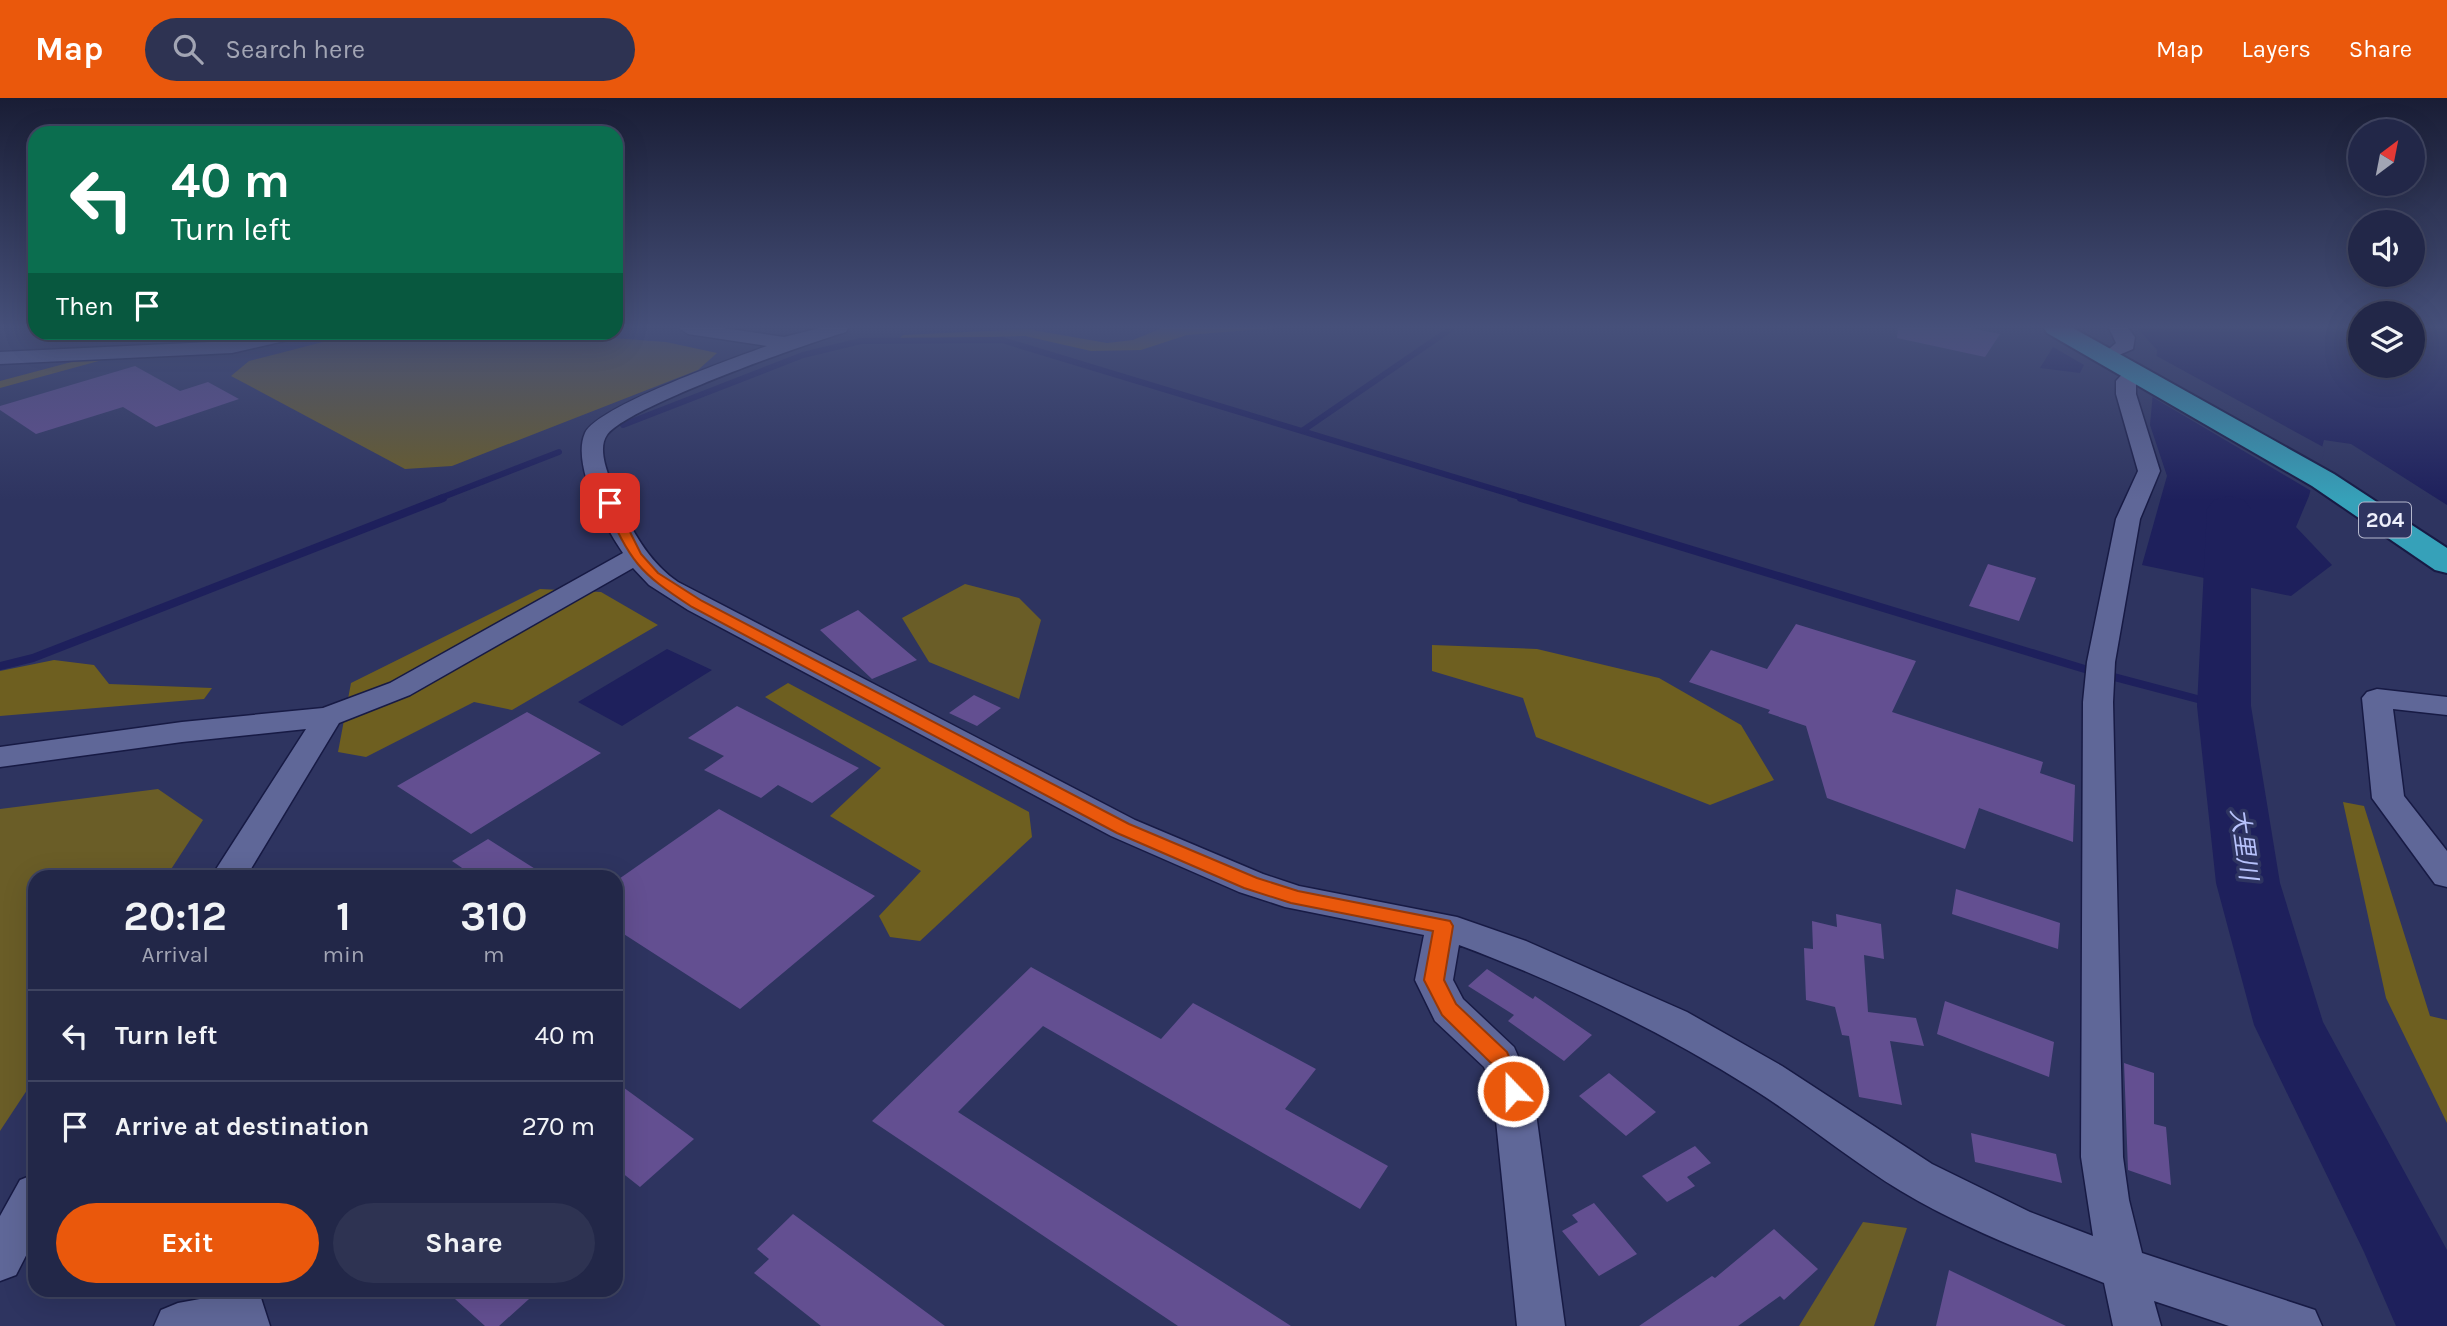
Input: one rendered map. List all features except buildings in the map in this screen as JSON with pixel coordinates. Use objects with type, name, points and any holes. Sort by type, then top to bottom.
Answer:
[{"type":"highway","name":"204","points":[[2182,385],[2326,473],[2447,539]]},
{"type":"highway","name":"204","points":[[2326,473],[2447,563]]},
{"type":"street","points":[[684,385],[606,423],[596,432],[592,442],[592,458],[619,526],[635,556],[653,576],[697,604],[1123,828],[1251,883],[1297,898],[1444,926],[1513,951],[1673,1023],[1768,1078],[1917,1178],[2014,1226],[2123,1269],[2298,1326]]},
{"type":"street","points":[[2126,385],[2126,394],[2149,471],[2128,519],[2101,662],[2098,702],[2102,1157],[2107,1200],[2137,1326]]},
{"type":"street","points":[[0,757],[182,732],[328,717],[400,689],[635,556]]},
{"type":"street","points":[[2447,706],[2377,698],[2388,798],[2447,875]]},
{"type":"street","points":[[232,870],[328,717]]},
{"type":"street","points":[[1444,926],[1434,980],[1449,1010],[1500,1058],[1513,1091],[1541,1326]]},
{"type":"street","points":[[0,1260],[28,1207]]},
{"type":"street","points":[[178,1326],[244,1314],[246,1326]]},
{"type":"shaded area","points":[[248,385],[659,385],[452,466],[405,469]]},
{"type":"shaded area","points":[[2154,385],[2447,385],[2447,505],[2351,444],[2324,440],[2309,496],[2296,527],[2332,565],[2291,596],[2142,565],[2167,476],[2150,425]]},
{"type":"shaded area","points":[[965,584],[1019,598],[1041,620],[1019,699],[929,662],[902,618]]},
{"type":"shaded area","points":[[540,589],[601,592],[658,625],[512,710],[474,702],[366,757],[338,752],[351,683]]},
{"type":"shaded area","points":[[1432,645],[1537,649],[1659,678],[1741,725],[1774,780],[1710,805],[1536,737],[1523,698],[1432,671]]},
{"type":"shaded area","points":[[667,649],[712,670],[622,726],[578,702]]},
{"type":"shaded area","points":[[54,660],[94,665],[109,684],[212,688],[204,699],[0,716],[0,671]]},
{"type":"shaded area","points":[[788,683],[1029,812],[1032,837],[920,941],[890,937],[879,916],[921,871],[830,816],[881,768],[765,697]]},
{"type":"shaded area","points":[[158,789],[203,820],[171,870],[28,870],[28,1089],[0,1131],[0,809]]},
{"type":"shaded area","points":[[2343,802],[2364,806],[2430,1016],[2447,1020],[2447,1123],[2386,998]]},
{"type":"shaded area","points":[[1863,1222],[1907,1228],[1874,1326],[1799,1326]]},
{"type":"pier","points":[[2150,385],[2210,385],[2325,448],[2313,492],[2149,395]]},
{"type":"waterway","points":[[623,425],[725,385]]},
{"type":"waterway","points":[[1151,385],[1526,499]]},
{"type":"waterway","points":[[1302,431],[1369,385]]},
{"type":"waterway","points":[[438,499],[559,452]]},
{"type":"waterway","points":[[0,666],[33,658],[443,498]]},
{"type":"waterway","points":[[1521,498],[2088,670]]},
{"type":"waterway","name":"大里川","points":[[2229,509],[2224,706],[2248,883],[2289,1025],[2398,1235],[2439,1326]]},
{"type":"waterway","points":[[2114,677],[2224,706]]},
{"type":"route","points":[[610,503],[635,556],[653,576],[697,604],[1123,828],[1251,883],[1297,898],[1444,926],[1434,980],[1449,1010],[1500,1058],[1513,1091]]}]
